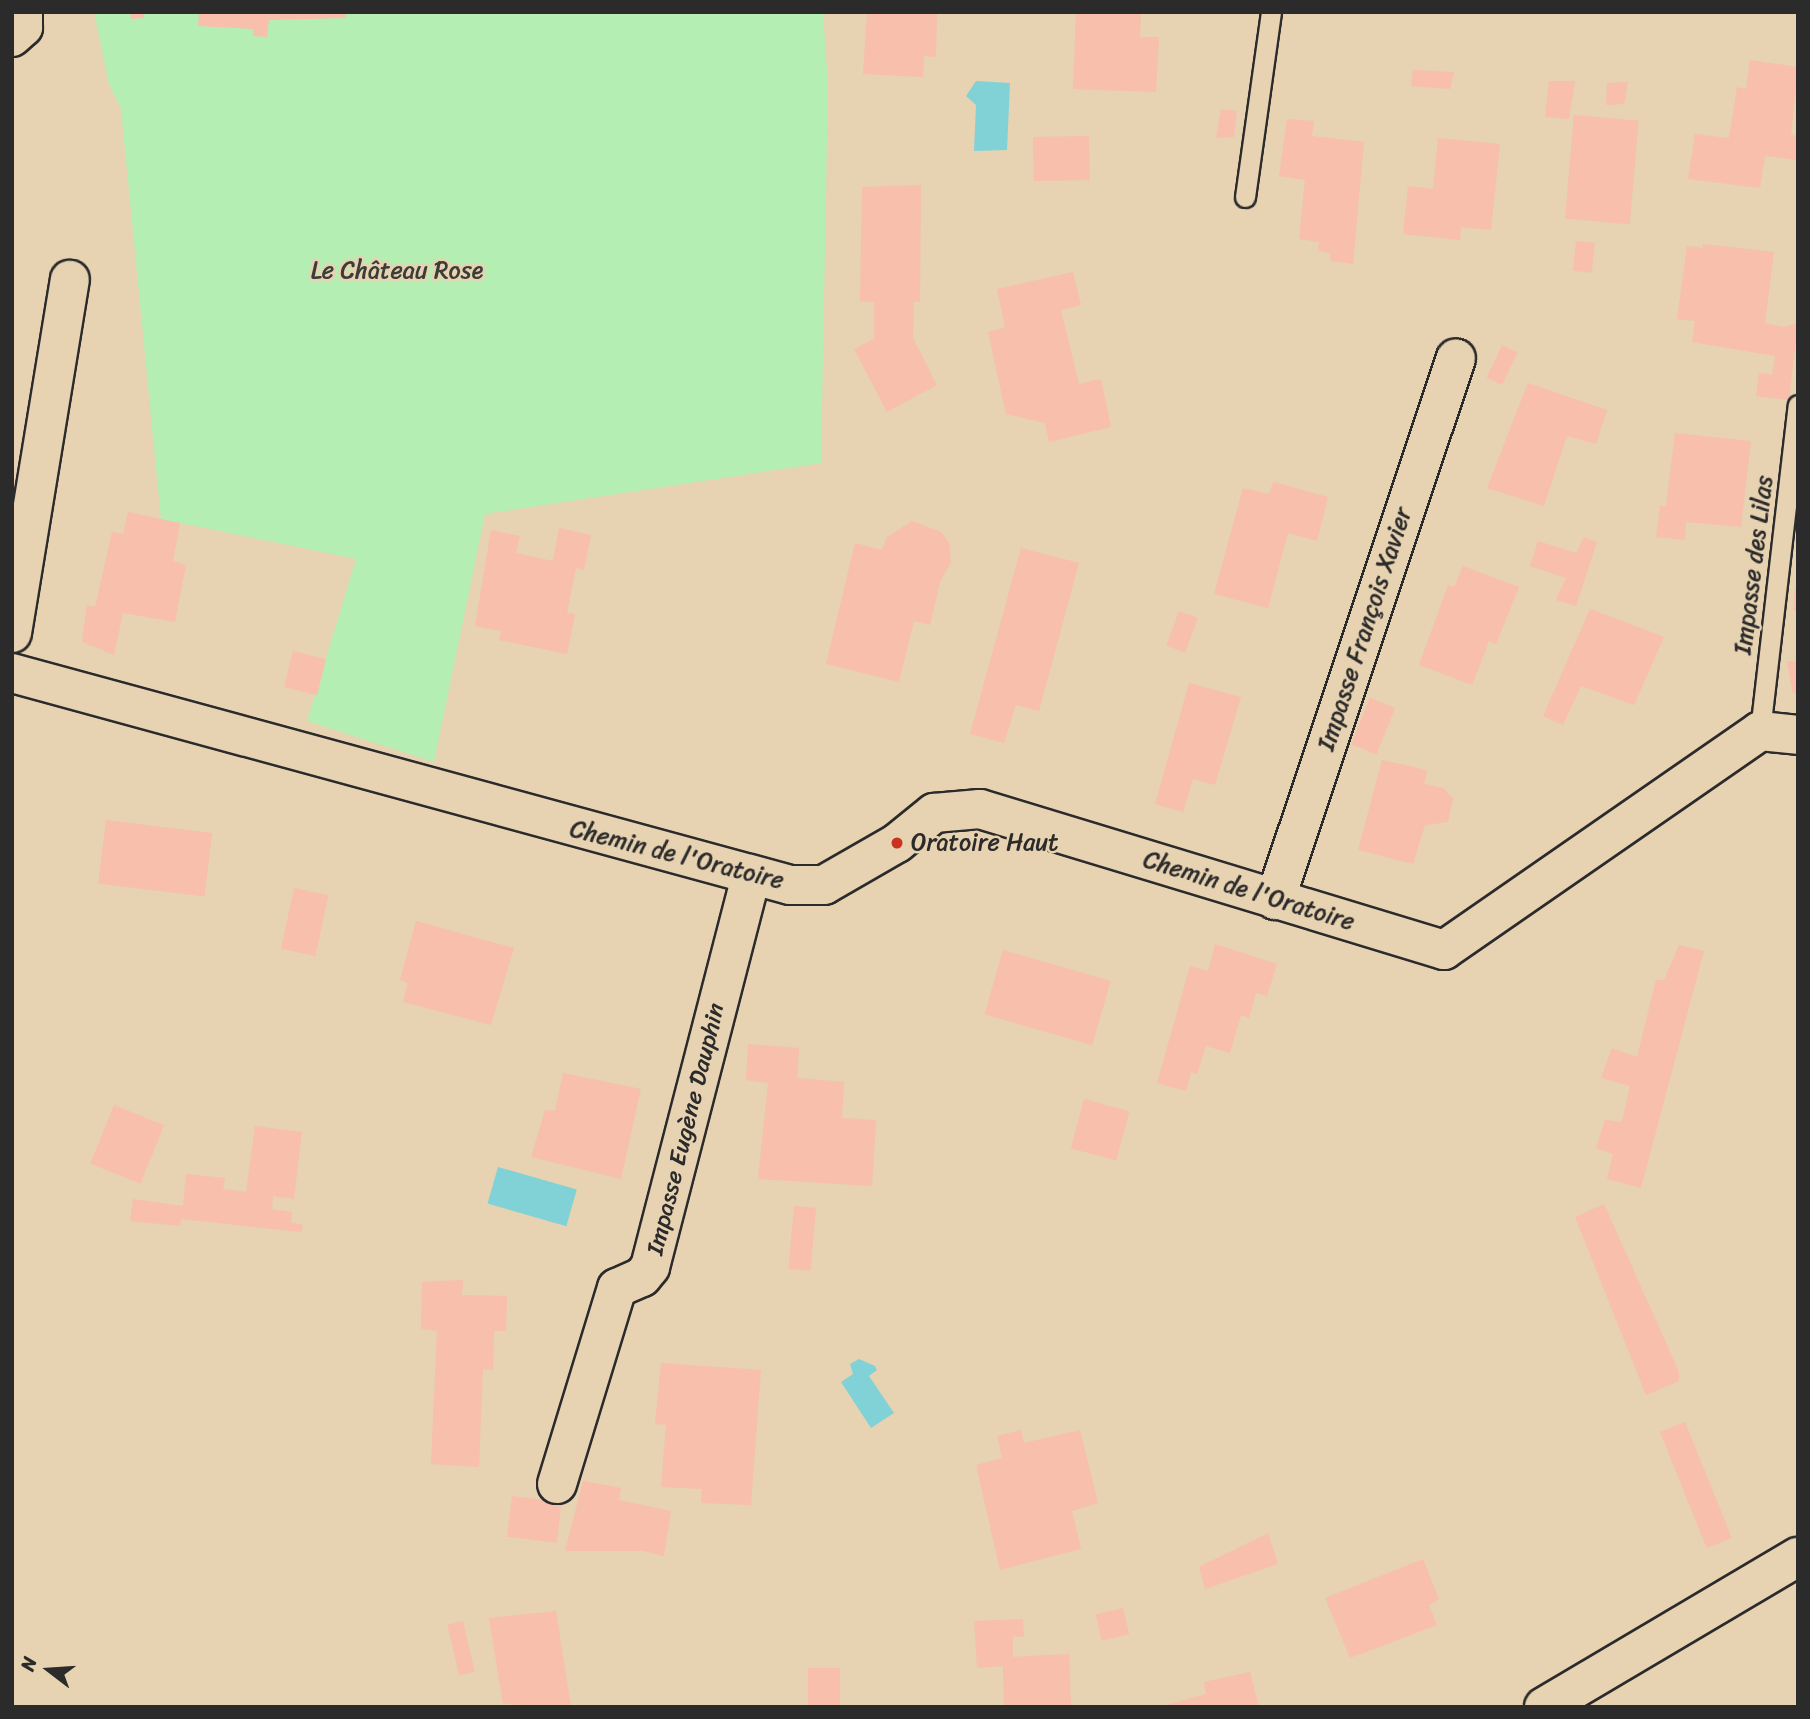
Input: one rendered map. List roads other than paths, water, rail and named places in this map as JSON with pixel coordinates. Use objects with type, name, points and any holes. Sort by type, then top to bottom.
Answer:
[{"type":"street","points":[[12,37],[23,27],[23,12]]},
{"type":"street","points":[[12,633],[70,279]]},
{"type":"street","name":"Impasse François Xavier","points":[[1275,900],[1456,358]]},
{"type":"street","name":"Chemin de l'Oratoire","points":[[12,673],[751,877],[790,885],[824,885],[897,843],[934,813],[980,808],[1444,950],[1760,731]]},
{"type":"street","points":[[1760,731],[1798,735]]},
{"type":"street","name":"Impasse Eugène Dauphin","points":[[557,1484],[617,1288],[642,1276],[650,1267],[751,877]]},
{"type":"street","points":[[1544,1707],[1798,1557]]},
{"type":"lane","points":[[1245,197],[1271,12]]},
{"type":"lane","name":"Impasse des Lilas","points":[[1760,731],[1798,405]]},
{"type":"water","points":[[976,81],[1010,83],[1007,150],[974,151],[976,105],[966,96]]},
{"type":"water","points":[[498,1167],[577,1190],[566,1226],[488,1204]]},
{"type":"water","points":[[859,1359],[875,1366],[877,1370],[869,1376],[894,1413],[871,1428],[841,1382],[853,1374],[850,1364]]},
{"type":"place","name":"Oratoire Haut","points":[[897,843]]},
{"type":"park label","name":"Le Château Rose","points":[[397,271]]}]
